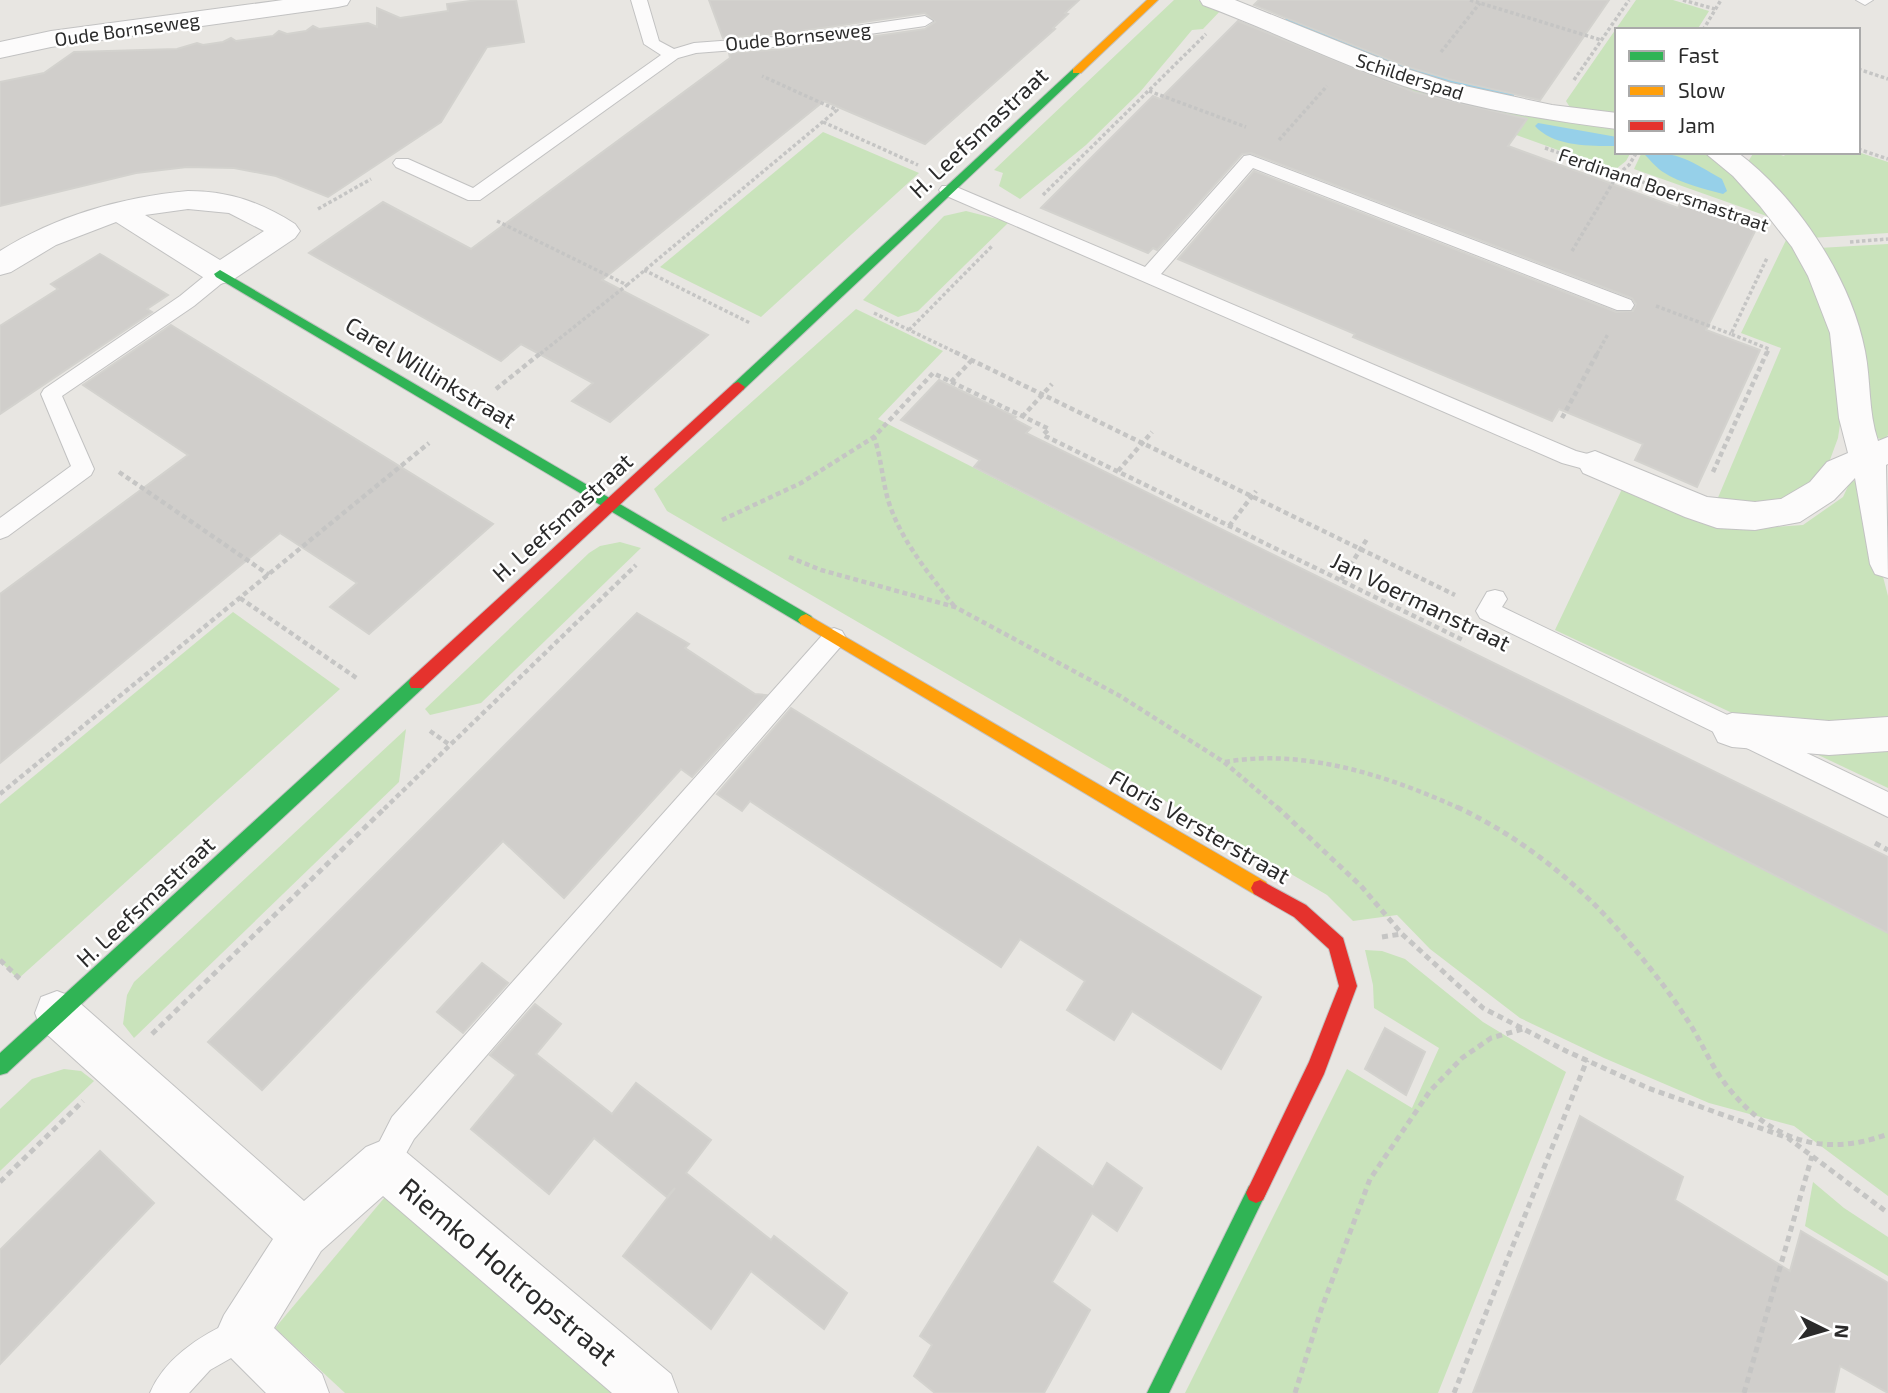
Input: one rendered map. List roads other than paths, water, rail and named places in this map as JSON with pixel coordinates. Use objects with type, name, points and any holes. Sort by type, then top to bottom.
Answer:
[{"type":"street","name":"Oude Bornseweg","points":[[0,50],[51,39],[338,0]]},
{"type":"street","name":"H. Leefsmastraat","points":[[0,1066],[392,703],[610,506],[1153,0]]},
{"type":"street","name":"Schilderspad","points":[[1222,4],[1395,74],[1445,90],[1552,113],[1615,121]]},
{"type":"street","points":[[1720,154],[1758,184],[1805,243],[1821,270],[1844,326],[1850,353],[1855,418],[1879,454],[1876,493],[1880,538],[1888,564]]},
{"type":"street","points":[[0,265],[43,239],[120,212],[176,201],[232,204],[285,231],[224,276],[120,212]]},
{"type":"street","name":"Carel Willinkstraat","points":[[224,276],[610,506]]},
{"type":"street","points":[[1595,464],[1697,508],[1717,514],[1755,516],[1788,512],[1822,491],[1839,471],[1879,454]]},
{"type":"street","name":"Floris Versterstraat","points":[[610,506],[1300,911],[1337,944],[1348,986],[1317,1067],[1158,1393]]},
{"type":"street","points":[[1732,730],[1823,740],[1857,740],[1888,734]]},
{"type":"street","points":[[57,1013],[304,1234]]},
{"type":"street","name":"Riemko Holtropstraat","points":[[242,1333],[304,1234],[383,1164],[652,1393]]},
{"type":"street","points":[[242,1333],[303,1393]]},
{"type":"lane","points":[[639,0],[652,44],[672,55]]},
{"type":"lane","name":"Oude Bornseweg","points":[[402,163],[474,196],[672,55],[694,48],[788,41],[925,21]]},
{"type":"lane","points":[[1148,276],[1250,160],[1624,305]]},
{"type":"lane","points":[[948,190],[1522,436],[1595,464]]},
{"type":"lane","points":[[0,530],[83,469],[51,394],[224,276]]},
{"type":"lane","points":[[1491,605],[1732,730],[1888,806]]},
{"type":"lane","points":[[383,1164],[403,1128],[834,638]]},
{"type":"lane","points":[[167,1393],[198,1358],[242,1333]]},
{"type":"water","points":[[1287,17],[1514,92],[1514,96],[1428,77],[1291,23],[1285,19]]},
{"type":"water","points":[[1538,123],[1615,137],[1615,146],[1562,142],[1535,126]]},
{"type":"water","points":[[1644,154],[1666,154],[1693,163],[1722,179],[1727,191],[1723,194],[1692,185],[1660,170]]}]
